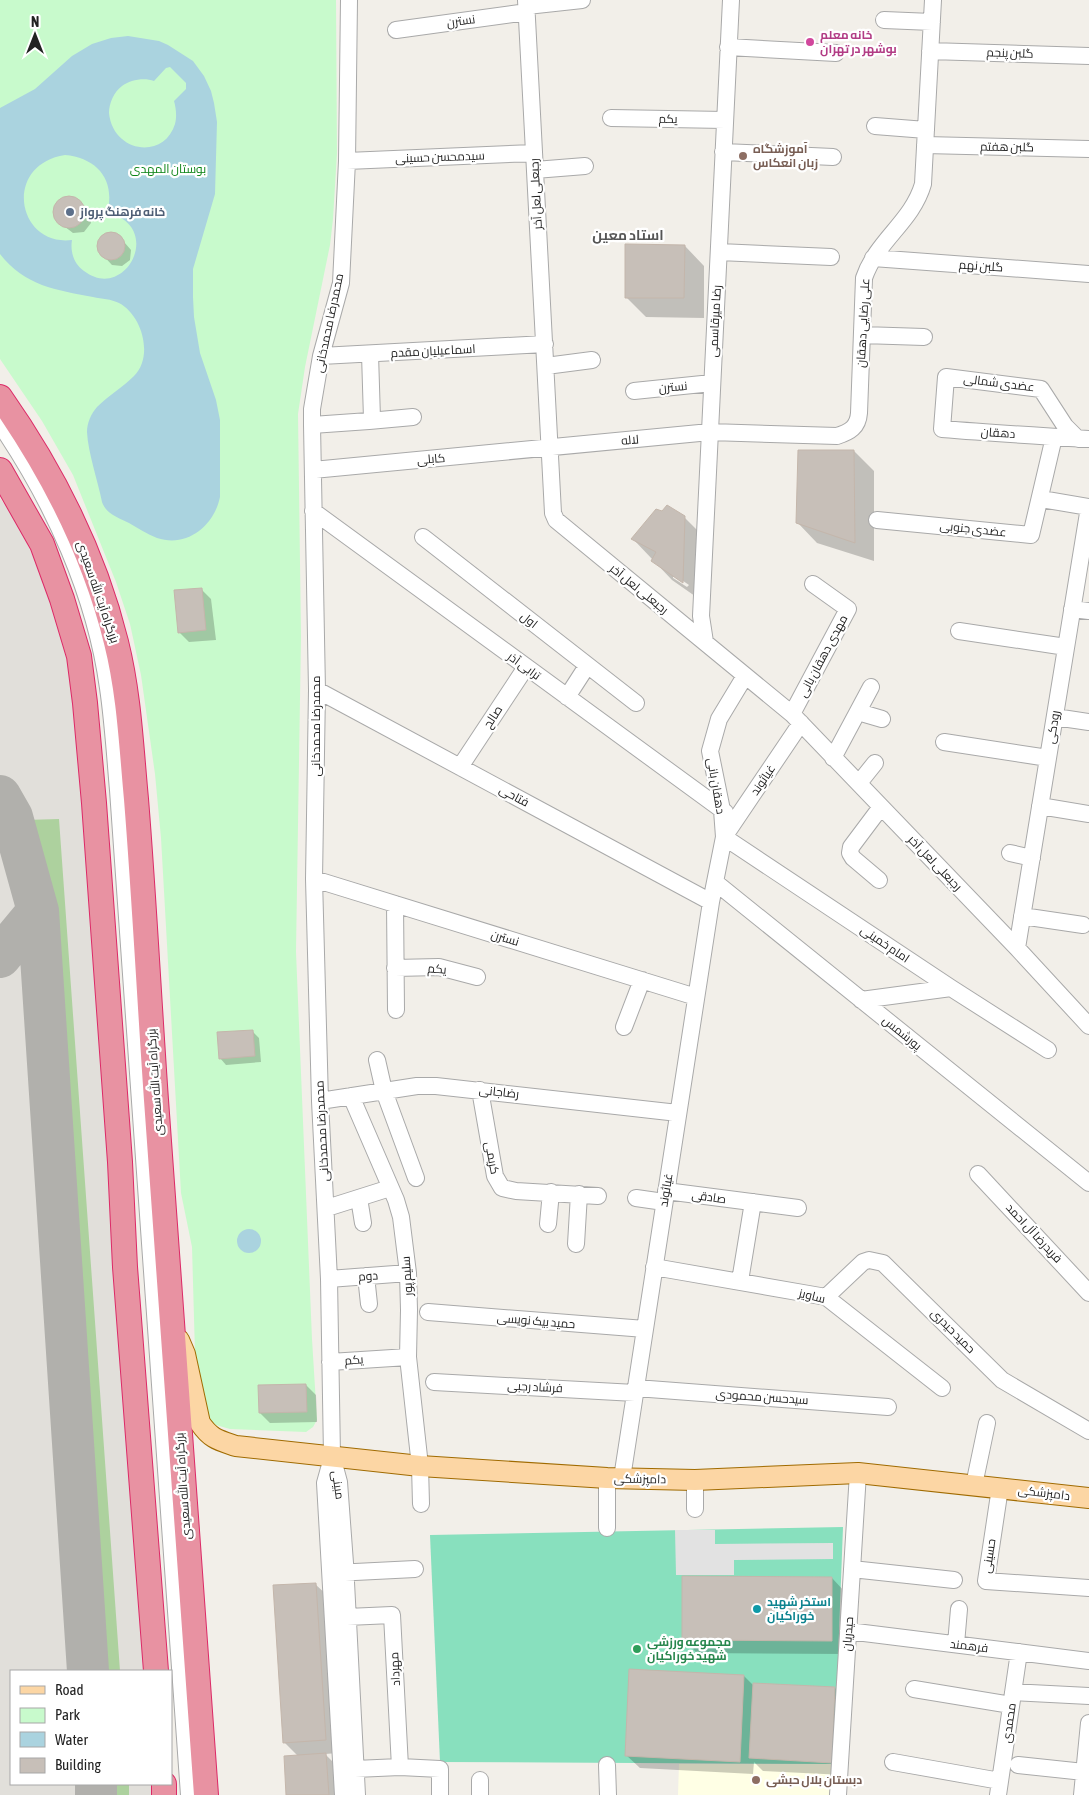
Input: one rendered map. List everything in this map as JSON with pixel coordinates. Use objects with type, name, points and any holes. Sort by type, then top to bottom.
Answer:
[{"type":"highway","name":"بزرگراه آیت الله سعیدی","points":[[0,397],[66,505],[92,566],[108,613],[124,682],[129,715],[142,871],[156,1095],[206,1795]]},
{"type":"highway","points":[[0,470],[42,544],[65,608],[79,656],[94,803],[120,1162],[125,1267],[156,1670]]},
{"type":"main road","name":"دامپزشکی","points":[[173,1327],[185,1354],[200,1423],[206,1432],[215,1439],[236,1446],[420,1466],[614,1478],[695,1480],[858,1473],[1089,1498]]},
{"type":"street","name":"محمدرضا محمدخانی","points":[[332,1456],[329,1279],[320,1101],[314,879],[317,690],[312,408],[321,356],[341,283],[346,160],[349,0]]},
{"type":"street","name":"نسترن","points":[[396,30],[526,6],[582,0]]},
{"type":"street","name":"رضا میرقاسمی","points":[[705,642],[701,616],[730,0]]},
{"type":"street","name":"علی رضایی دهقان","points":[[710,432],[837,436],[846,434],[854,428],[859,420],[864,278],[873,258],[903,222],[919,198],[923,184],[933,0]]},
{"type":"street","name":"رجبعلی لعل آخر","points":[[526,6],[550,448],[556,520],[797,719],[1017,948],[1089,1026]]},
{"type":"street","points":[[884,20],[932,22]]},
{"type":"street","points":[[728,47],[836,53]]},
{"type":"street","name":"گلبن پنجم","points":[[930,51],[1089,56]]},
{"type":"street","name":"یکم","points":[[611,118],[725,120]]},
{"type":"street","name":"گلبن هفتم","points":[[875,126],[926,138],[1089,149]]},
{"type":"street","points":[[723,152],[833,157]]},
{"type":"street","name":"سیدمحسن حسینی","points":[[346,160],[535,161],[585,166]]},
{"type":"street","points":[[719,252],[831,257]]},
{"type":"street","name":"گلبن نهم","points":[[873,258],[1089,274]]},
{"type":"street","points":[[862,335],[924,337]]},
{"type":"street","name":"اسماعیلیان مقدم","points":[[321,356],[544,344]]},
{"type":"street","points":[[369,421],[372,420],[370,354]]},
{"type":"street","points":[[546,366],[592,360]]},
{"type":"street","name":"عضدی شمالی","points":[[942,429],[946,377],[1041,389],[1065,426],[1084,439]]},
{"type":"street","name":"نسترن","points":[[634,391],[712,383]]},
{"type":"street","points":[[312,425],[413,417]]},
{"type":"street","points":[[0,424],[31,473],[50,509],[70,554],[90,609],[108,688],[118,790],[189,1795]]},
{"type":"street","name":"دهقان","points":[[942,429],[1084,439]]},
{"type":"street","name":"لاله","points":[[550,448],[710,432]]},
{"type":"street","points":[[1054,437],[1041,499],[1089,507]]},
{"type":"street","points":[[0,438],[34,497],[62,556],[84,616],[93,649],[101,694],[114,831],[124,1007],[163,1524],[181,1795]]},
{"type":"street","name":"کابلی","points":[[313,470],[550,448]]},
{"type":"street","name":"عضدی جنوبی","points":[[877,520],[1031,536],[1041,499]]},
{"type":"street","name":"رودکی","points":[[1017,948],[1089,507]]},
{"type":"street","name":"ترابی آذر","points":[[313,511],[736,820]]},
{"type":"street","name":"اول","points":[[423,537],[636,703]]},
{"type":"street","name":"مهدی دهقان بانی","points":[[797,719],[848,609],[813,584]]},
{"type":"street","points":[[1072,609],[1089,611]]},
{"type":"street","points":[[960,631],[1066,647]]},
{"type":"street","points":[[567,697],[587,666]]},
{"type":"street","name":"صالح","points":[[460,767],[526,667]]},
{"type":"street","name":"دهقان بانی","points":[[711,902],[724,836],[722,810],[710,751],[719,720],[745,676]]},
{"type":"street","points":[[833,758],[871,687]]},
{"type":"street","name":"فتاحی","points":[[317,690],[711,902]]},
{"type":"street","points":[[858,712],[882,719]]},
{"type":"street","points":[[1055,717],[1089,722]]},
{"type":"street","name":"غیاثوند","points":[[724,836],[736,820],[797,719]]},
{"type":"street","points":[[944,742],[1048,758]]},
{"type":"street","points":[[859,784],[876,763]]},
{"type":"street","points":[[1040,806],[1089,814]]},
{"type":"street","points":[[879,880],[853,858],[850,853],[851,847],[881,807]]},
{"type":"street","name":"امام خمینی","points":[[724,836],[951,988],[1048,1050]]},
{"type":"street","points":[[1010,853],[1032,858]]},
{"type":"street","name":"نسترن","points":[[314,879],[696,997]]},
{"type":"street","name":"پورشمس","points":[[715,882],[1089,1183]]},
{"type":"street","name":"غیاثوند","points":[[607,1528],[614,1478],[635,1390],[711,902]]},
{"type":"street","points":[[395,904],[396,1010]]},
{"type":"street","points":[[1022,916],[1083,925]]},
{"type":"street","name":"یکم","points":[[395,968],[439,967],[477,976]]},
{"type":"street","points":[[624,1027],[642,980]]},
{"type":"street","points":[[861,1000],[951,988]]},
{"type":"street","points":[[377,1060],[384,1091],[416,1178]]},
{"type":"street","name":"رضاجانی","points":[[320,1101],[416,1086],[436,1086],[678,1113]]},
{"type":"street","name":"کریمی","points":[[480,1090],[495,1176],[502,1188],[598,1196]]},
{"type":"street","name":"سلیم پور","points":[[350,1096],[402,1218],[408,1273],[408,1357],[420,1466],[421,1504]]},
{"type":"street","name":"فریدرضا آل احمد","points":[[978,1174],[1089,1293]]},
{"type":"street","points":[[330,1207],[390,1188]]},
{"type":"street","points":[[548,1224],[551,1192]]},
{"type":"street","points":[[576,1244],[579,1194]]},
{"type":"street","name":"صادقی","points":[[636,1198],[665,1196],[753,1202],[798,1208]]},
{"type":"street","points":[[359,1198],[363,1223]]},
{"type":"street","points":[[740,1282],[753,1202]]},
{"type":"street","name":"حمید حیدری","points":[[826,1297],[863,1262],[870,1260],[883,1263],[1002,1380],[1089,1431]]},
{"type":"street","name":"ساویز","points":[[654,1267],[826,1297],[942,1388]]},
{"type":"street","name":"دوم","points":[[329,1279],[408,1273]]},
{"type":"street","points":[[366,1276],[369,1304]]},
{"type":"street","name":"حمید بیک نویسی","points":[[428,1312],[645,1329]]},
{"type":"street","name":"یکم","points":[[330,1362],[408,1357]]},
{"type":"street","name":"فرشاد رجبی","points":[[434,1382],[635,1390]]},
{"type":"street","name":"سیدحسن محمودی","points":[[635,1390],[888,1407]]},
{"type":"street","points":[[974,1485],[987,1423]]},
{"type":"street","name":"مبینی","points":[[332,1456],[339,1482],[338,1573],[343,1795]]},
{"type":"street","name":"حیدریان","points":[[838,1795],[858,1473]]},
{"type":"street","points":[[695,1480],[695,1509]]},
{"type":"street","name":"حسینی","points":[[1000,1488],[986,1581],[1089,1588]]},
{"type":"street","points":[[338,1573],[415,1569]]},
{"type":"street","points":[[852,1570],[954,1580]]},
{"type":"street","name":"مبینی","points":[[338,1573],[347,1617],[357,1795]]},
{"type":"street","points":[[956,1644],[959,1608]]},
{"type":"street","name":"مهرداد","points":[[347,1617],[392,1615],[400,1767]]},
{"type":"street","name":"فرهمند","points":[[848,1631],[1089,1661]]},
{"type":"street","name":"محمدی","points":[[999,1788],[1019,1652]]},
{"type":"street","points":[[914,1689],[1012,1698],[1089,1696]]},
{"type":"street","points":[[1082,1795],[1089,1723]]},
{"type":"street","points":[[893,1762],[999,1788]]},
{"type":"street","points":[[607,1765],[608,1795]]},
{"type":"street","points":[[1018,1765],[1084,1772]]},
{"type":"street","points":[[355,1769],[400,1767],[440,1769],[440,1795]]},
{"type":"shaded area","points":[[0,498],[16,520],[50,592],[70,666],[76,698],[148,1670],[10,1670],[10,1785],[155,1785],[156,1795],[0,1795]]},
{"type":"shaded area","points":[[675,1530],[715,1530],[715,1544],[833,1543],[833,1559],[734,1560],[734,1575],[676,1575]]},
{"type":"shaded area","name":"دبستان بلال حبشی","points":[[679,1764],[834,1764],[832,1795],[678,1795]]},
{"type":"green space","name":"بوستان المهدی","points":[[0,0],[336,0],[337,153],[333,219],[330,245],[305,367],[298,414],[301,636],[296,952],[317,1420],[313,1427],[306,1432],[230,1429],[216,1425],[207,1418],[195,1353],[192,1247],[181,1193],[161,838],[155,774],[141,675],[130,624],[116,582],[73,475],[42,421],[0,359]]},
{"type":"green space","points":[[59,819],[120,1670],[98,1670],[43,907],[25,820]]},
{"type":"green space","name":"مجموعه ورزشی شهید خوراکیان","points":[[843,1527],[834,1764],[440,1762],[430,1535]]},
{"type":"green space","points":[[106,1785],[129,1785],[129,1795],[107,1795]]},
{"type":"water","points":[[128,36],[159,41],[193,61],[204,76],[211,91],[217,122],[215,194],[193,269],[193,297],[200,353],[216,400],[220,420],[220,497],[212,517],[205,525],[189,537],[179,540],[157,538],[106,510],[102,502],[89,449],[87,429],[93,413],[101,403],[134,376],[140,368],[143,358],[143,336],[134,317],[119,303],[54,289],[31,280],[10,265],[0,254],[0,108],[35,89],[72,56],[92,44],[111,38]],"holes":[[[170,67],[186,83],[186,89],[174,101],[176,121],[169,136],[161,143],[150,147],[139,147],[129,144],[119,137],[113,126],[109,113],[113,98],[119,88],[125,84],[142,79],[154,81],[166,68]],[[65,155],[87,161],[102,173],[109,191],[107,213],[124,220],[134,232],[136,245],[133,258],[125,270],[113,277],[99,278],[84,271],[74,257],[72,240],[53,239],[39,231],[29,219],[24,204],[25,188],[32,173],[45,162]]]},
{"type":"water","points":[[249,1229],[258,1232],[261,1241],[258,1250],[249,1253],[240,1250],[237,1241],[240,1232]]},
{"type":"building","points":[[69,196],[75,197],[80,201],[84,206],[84,218],[80,223],[75,227],[69,228],[63,227],[58,223],[54,218],[53,212],[54,206],[58,201],[63,197]]},
{"type":"building","points":[[111,232],[121,236],[125,246],[121,256],[111,260],[101,256],[97,246],[101,236]]},
{"type":"building","points":[[625,244],[685,245],[684,298],[625,298]]},
{"type":"building","points":[[798,450],[854,450],[855,543],[796,523]]},
{"type":"building","points":[[667,505],[685,516],[683,583],[651,561],[656,552],[631,539],[656,509],[662,511]]},
{"type":"building","points":[[202,588],[206,630],[178,633],[174,590]]},
{"type":"building","points":[[253,1030],[255,1056],[219,1059],[217,1032]]},
{"type":"building","points":[[306,1384],[307,1412],[259,1413],[258,1385]]},
{"type":"building","name":"استخر شهید خوراکیان","points":[[682,1576],[832,1577],[832,1641],[682,1640]]},
{"type":"building","points":[[316,1583],[326,1740],[283,1743],[273,1585]]},
{"type":"building","points":[[629,1669],[744,1675],[740,1762],[625,1756]]},
{"type":"building","points":[[753,1683],[835,1687],[832,1763],[749,1758]]},
{"type":"building","points":[[326,1753],[329,1795],[286,1795],[284,1756]]},
{"type":"taxiway","points":[[0,796],[12,817],[38,911],[88,1670]]},
{"type":"taxiway","points":[[0,957],[38,911]]},
{"type":"taxiway","points":[[96,1785],[96,1795]]},
{"type":"place","name":"خانه معلم بوشهر در تهران","points":[[810,42]]},
{"type":"place","name":"آموزشگاه زبان انعکاس","points":[[743,156]]},
{"type":"place","name":"خانه فرهنگ پرواز","points":[[70,212]]},
{"type":"place","name":"استخر شهید خوراکیان","points":[[757,1609]]},
{"type":"place","name":"مجموعه ورزشی شهید خوراکیان","points":[[637,1649]]},
{"type":"place","name":"دبستان بلال حبشی","points":[[756,1780]]},
{"type":"district","name":"استاد معین","points":[[628,235]]}]
